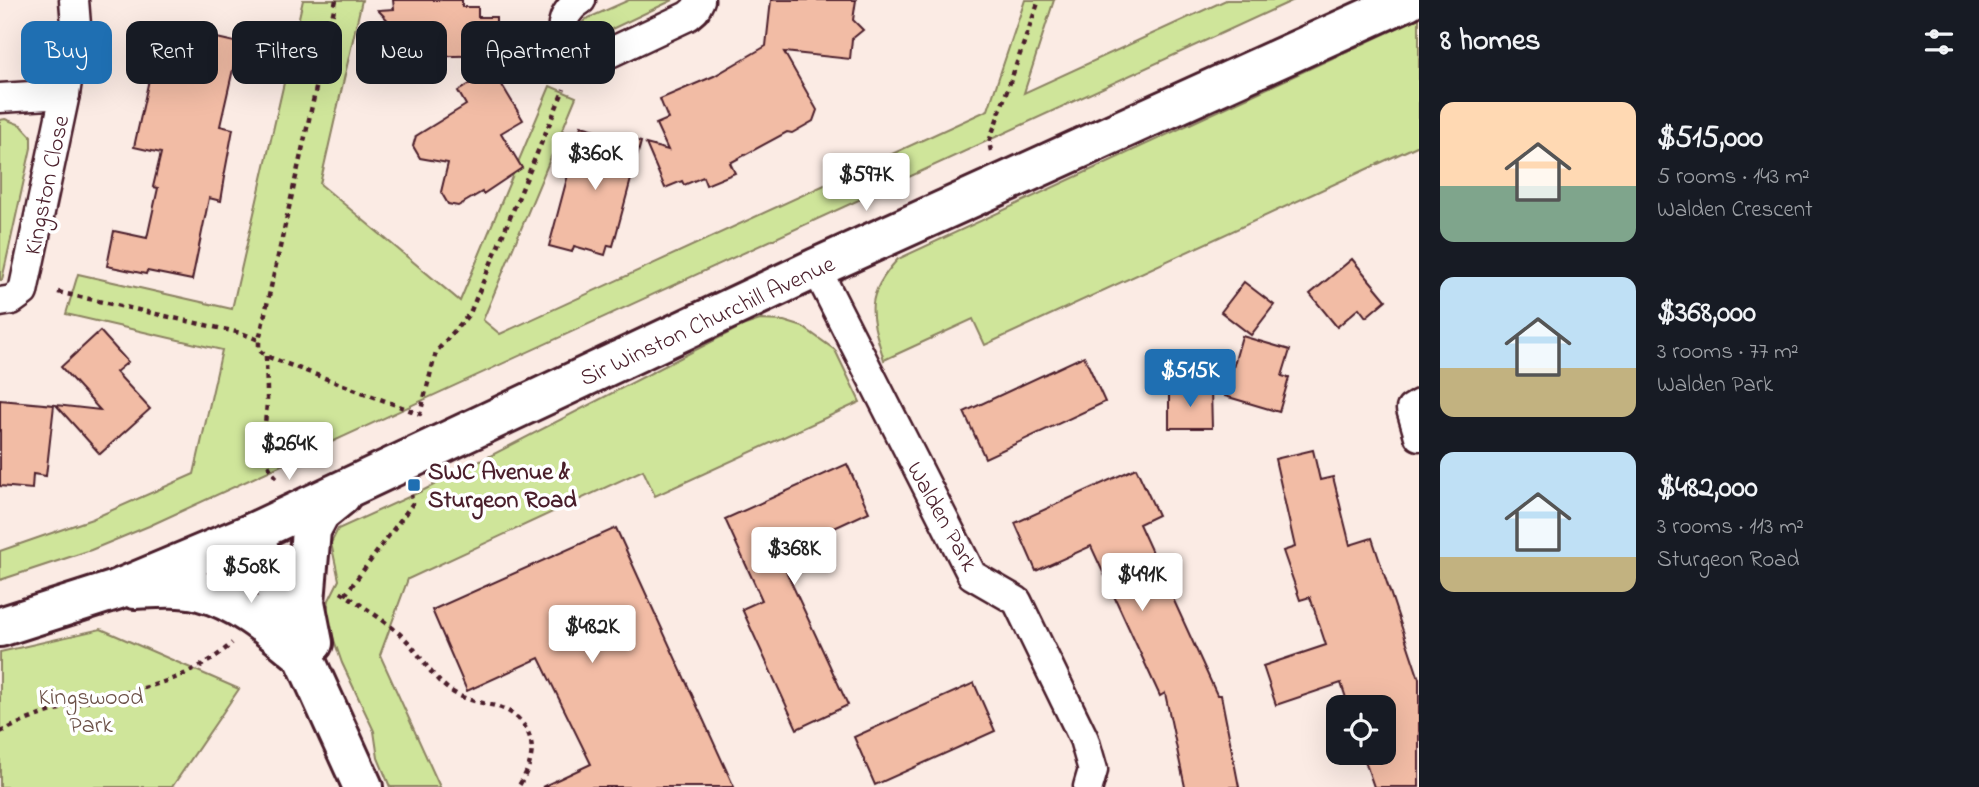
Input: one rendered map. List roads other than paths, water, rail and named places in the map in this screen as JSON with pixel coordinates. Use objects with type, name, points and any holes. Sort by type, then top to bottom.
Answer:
[{"type":"main road","name":"Sir Winston Churchill Avenue","points":[[0,627],[116,590],[252,533],[816,268],[1408,0]]},
{"type":"main road","points":[[322,693],[305,602],[311,530],[320,513],[351,487]]},
{"type":"main road","points":[[252,533],[303,655],[363,787]]},
{"type":"main road","points":[[116,590],[168,588],[200,592],[231,604],[262,622],[303,655]]},
{"type":"street","name":"Kingston Close","points":[[0,302],[12,300],[23,292],[65,94],[76,25],[75,0]]},
{"type":"street","points":[[581,0],[566,13],[562,32],[565,42],[572,50],[581,56],[592,58],[603,56],[688,16],[700,0]]},
{"type":"street","name":"Kingston Close","points":[[0,99],[65,94]]},
{"type":"street","name":"Walden Park","points":[[816,268],[972,575],[1017,601],[1084,739],[1093,770],[1088,787]]},
{"type":"street","points":[[1419,404],[1411,409],[1419,436]]},
{"type":"place","name":"SWC Avenue & Sturgeon Road","points":[[414,485]]},
{"type":"park label","name":"Kingswood Park","points":[[91,710]]}]
